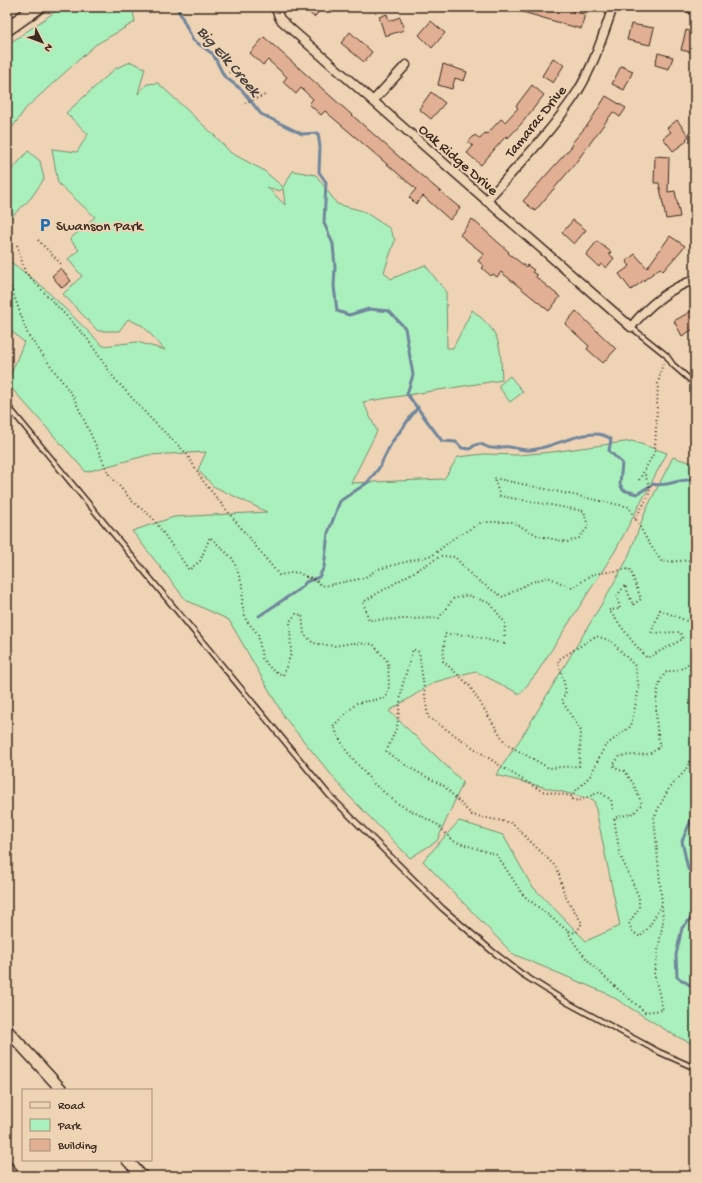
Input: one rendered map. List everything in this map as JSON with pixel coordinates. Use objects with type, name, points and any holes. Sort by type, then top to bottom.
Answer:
[{"type":"main road","points":[[7,29],[38,7]]},
{"type":"street","name":"Oak Ridge Drive","points":[[275,7],[280,19],[291,30],[632,327]]},
{"type":"street","name":"Tamarac Drive","points":[[486,201],[554,125],[578,90],[600,45],[613,7]]},
{"type":"street","points":[[686,7],[695,9]]},
{"type":"street","points":[[373,102],[406,65]]},
{"type":"street","points":[[632,327],[646,310],[669,292],[695,280]]},
{"type":"street","points":[[7,1030],[61,1089]]},
{"type":"street","points":[[128,1161],[142,1176]]},
{"type":"street","points":[[7,1165],[16,1176]]},
{"type":"lane","points":[[632,327],[666,355],[673,365],[695,384]]},
{"type":"lane","points":[[7,405],[329,795],[442,908],[498,956],[568,1003],[659,1052],[695,1068]]},
{"type":"path","points":[[229,73],[235,63]]},
{"type":"path","points":[[245,103],[265,95]]},
{"type":"path","points":[[38,240],[62,265]]},
{"type":"path","points":[[17,245],[25,272],[86,337],[114,378],[186,453],[203,481],[279,575],[297,572],[310,577],[324,586],[358,580],[378,569],[433,555],[454,538],[482,522],[512,522],[539,536],[567,542],[579,538],[588,527],[584,511],[500,496],[494,478],[584,499],[628,507],[662,562],[695,560]]},
{"type":"path","points":[[7,276],[28,335],[73,396],[109,474],[132,501],[153,518],[189,570],[200,561],[210,537],[233,559],[243,587],[242,604],[246,620],[258,634],[262,658],[272,670],[283,675],[291,654],[290,621],[296,614],[302,615],[304,634],[313,642],[334,646],[353,642],[373,644],[388,662],[389,687],[386,698],[357,703],[333,726],[345,749],[374,784],[397,803],[438,825],[453,841],[496,854],[523,895],[568,931],[576,933],[582,923],[565,896],[557,868],[523,834],[512,824],[472,815],[444,786],[410,768],[386,752],[397,727],[402,687],[413,649],[419,652],[428,717],[508,771],[542,791],[571,796],[590,776],[605,746],[631,726],[639,688],[635,666],[610,641],[596,636],[558,660],[566,691],[562,701],[581,730],[579,766],[549,768],[506,744],[469,685],[444,661],[445,634],[470,635],[504,644],[505,623],[490,603],[466,595],[453,600],[439,618],[369,620],[363,602],[441,556],[455,557],[474,578],[503,597],[529,583],[548,577],[572,588],[593,574],[630,569],[641,599],[633,606],[625,585],[617,596],[620,609],[609,610],[632,641],[647,658],[683,639],[680,632],[651,633],[660,610],[688,621],[695,627]]},
{"type":"path","points":[[639,480],[655,451],[658,384],[666,355]]},
{"type":"path","points":[[635,519],[648,497],[650,488],[644,471]]},
{"type":"path","points":[[662,904],[649,927],[640,937],[632,931],[630,923],[639,908],[639,897],[620,855],[614,818],[634,813],[642,804],[634,785],[625,772],[618,770],[613,765],[620,756],[649,754],[660,747],[656,724],[658,689],[662,675],[668,671],[676,672],[684,668],[691,661],[695,662]]},
{"type":"path","points":[[568,931],[572,942],[610,982],[645,1012],[664,1010],[654,974],[663,922],[654,817],[668,790],[684,772],[695,753]]},
{"type":"path","points":[[572,799],[582,800],[600,792],[611,800],[613,810]]},
{"type":"green space","points":[[62,7],[132,7],[135,22],[95,45],[26,108],[7,135],[7,45]]},
{"type":"green space","points":[[131,62],[145,68],[138,94],[147,84],[158,83],[231,153],[263,170],[283,187],[293,171],[316,175],[337,204],[363,211],[389,228],[395,240],[384,272],[391,279],[425,265],[446,292],[447,348],[453,348],[472,310],[489,326],[498,340],[501,357],[502,380],[363,402],[377,431],[351,483],[444,479],[458,457],[484,454],[518,455],[632,441],[667,453],[615,551],[536,674],[520,694],[475,671],[435,682],[389,711],[463,782],[437,841],[410,858],[347,794],[285,718],[229,620],[186,600],[132,531],[174,517],[267,512],[213,486],[198,470],[206,452],[148,455],[86,472],[7,383],[24,342],[7,327],[7,259],[42,286],[103,346],[137,342],[165,350],[143,326],[128,319],[119,331],[98,331],[63,294],[82,276],[68,259],[79,250],[70,239],[95,217],[58,183],[52,149],[77,152],[88,134],[66,113],[116,68]],"holes":[[[267,187],[280,191],[283,188],[285,205]]]},
{"type":"green space","points":[[28,151],[40,161],[44,179],[31,198],[7,221],[7,176]]},
{"type":"green space","points":[[510,376],[523,392],[510,402],[498,386]]},
{"type":"green space","points":[[673,457],[695,464],[695,1045],[674,1035],[608,994],[513,954],[423,861],[459,821],[503,835],[531,885],[586,941],[620,926],[594,800],[496,775],[523,735],[627,560],[646,510]]},
{"type":"building","points":[[303,7],[324,7],[314,17]]},
{"type":"building","points":[[516,7],[574,7],[573,12],[585,14],[581,29],[516,10]]},
{"type":"building","points":[[387,14],[389,21],[400,17],[404,30],[385,36],[379,17]]},
{"type":"building","points":[[431,21],[445,33],[432,48],[419,35]]},
{"type":"building","points":[[631,24],[654,28],[650,45],[627,40]]},
{"type":"building","points":[[686,30],[695,33],[695,53],[681,50]]},
{"type":"building","points":[[350,32],[372,52],[364,62],[341,43]]},
{"type":"building","points":[[264,37],[397,155],[460,208],[450,220],[423,196],[416,204],[409,197],[416,189],[325,111],[321,115],[309,104],[313,99],[301,88],[296,94],[283,82],[287,77],[268,60],[263,65],[250,53]]},
{"type":"building","points":[[658,53],[673,57],[669,69],[655,65]]},
{"type":"building","points":[[553,58],[564,65],[553,83],[542,76]]},
{"type":"building","points":[[443,64],[467,72],[464,81],[455,78],[452,89],[438,85]]},
{"type":"building","points":[[621,66],[633,71],[624,90],[612,84]]},
{"type":"building","points":[[532,85],[544,95],[522,123],[508,138],[506,136],[481,165],[467,153],[473,146],[468,142],[475,135],[480,139],[485,133],[487,134],[501,119],[505,122],[518,108],[516,106]]},
{"type":"building","points":[[431,92],[445,103],[431,119],[419,109]]},
{"type":"building","points":[[606,96],[626,108],[620,117],[613,112],[574,165],[535,211],[523,201],[573,145],[571,144],[589,123]]},
{"type":"building","points":[[677,120],[689,136],[686,139],[687,141],[673,151],[663,138],[671,132],[667,128]]},
{"type":"building","points":[[655,156],[669,157],[668,192],[675,191],[680,217],[666,219],[659,183],[654,183]]},
{"type":"building","points":[[472,219],[509,252],[508,253],[526,267],[527,265],[534,270],[532,272],[537,275],[536,277],[560,297],[549,311],[501,272],[497,277],[493,274],[491,276],[482,268],[484,266],[478,261],[484,254],[460,235]]},
{"type":"building","points":[[573,220],[586,230],[574,244],[562,233]]},
{"type":"building","points":[[670,236],[685,246],[663,271],[660,268],[631,290],[619,274],[630,266],[626,261],[635,254],[647,268]]},
{"type":"building","points":[[597,241],[611,252],[609,254],[614,258],[606,268],[601,264],[599,267],[586,255]]},
{"type":"building","points":[[61,268],[71,281],[62,288],[52,276]]},
{"type":"building","points":[[693,310],[695,314],[695,328],[682,336],[674,321]]},
{"type":"building","points":[[576,311],[616,349],[603,363],[587,349],[589,346],[565,324]]},
{"type":"waterway","name":"Big Elk Creek","points":[[177,7],[193,40],[213,54],[224,76],[242,90],[261,114],[302,134],[318,133],[320,147],[319,172],[326,182],[324,223],[333,244],[335,267],[334,286],[337,311],[349,315],[369,309],[389,311],[405,328],[413,375],[407,394],[442,441],[456,442],[462,448],[470,449],[478,444],[481,444],[489,448],[510,447],[528,450],[538,449],[582,435],[602,435],[611,439],[609,451],[622,463],[620,484],[623,490],[637,494],[653,484],[662,485],[683,480],[695,480]]},
{"type":"waterway","points":[[259,616],[301,588],[306,582],[319,577],[324,567],[328,533],[340,501],[367,483],[379,468],[392,442],[418,407]]},
{"type":"waterway","points":[[695,811],[682,841],[688,869],[695,875]]},
{"type":"waterway","points":[[690,985],[677,977],[676,955],[682,928],[692,917],[695,917]]},
{"type":"place","name":"Swanson Park","points":[[45,225]]}]
